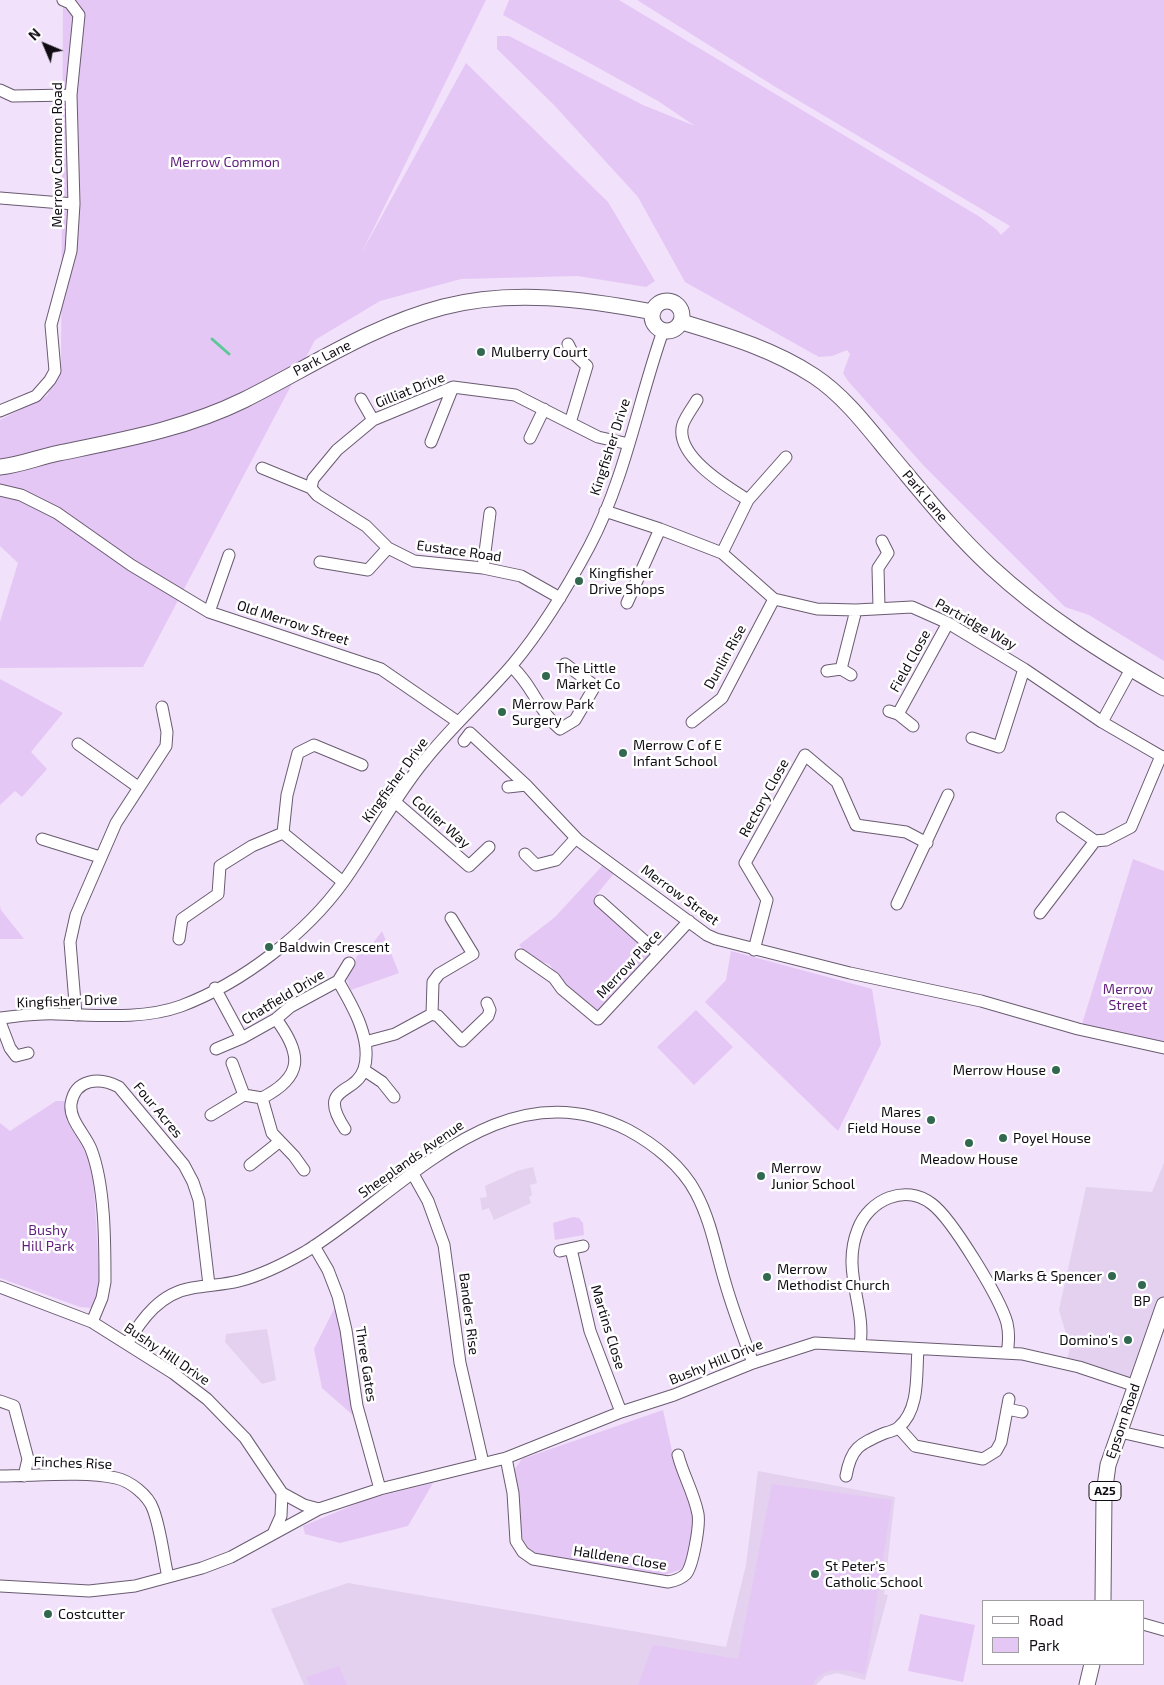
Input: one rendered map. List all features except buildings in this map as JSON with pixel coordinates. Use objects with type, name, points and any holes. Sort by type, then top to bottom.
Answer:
[{"type":"main road","name":"Park Lane","points":[[0,467],[14,466],[57,453],[172,429],[243,400],[290,374],[395,322],[445,307],[493,299],[542,296],[597,301],[653,312]]},
{"type":"main road","points":[[662,302],[671,302],[680,307],[682,322],[676,329],[663,331],[656,326],[653,312],[662,302]]},
{"type":"main road","name":"Park Lane","points":[[682,322],[752,344],[780,356],[815,377],[847,405],[947,522],[991,567],[1033,603],[1081,638],[1164,688]]},
{"type":"main road","name":"Epsom Road","points":[[1103,1600],[1104,1494],[1108,1465],[1164,1305]]},
{"type":"main road","points":[[1087,1685],[1092,1665]]},
{"type":"street","name":"Merrow Common Road","points":[[0,411],[36,396],[55,371],[51,325],[71,252],[74,204],[71,95],[79,14],[70,3],[63,0]]},
{"type":"street","points":[[0,90],[13,96],[71,95]]},
{"type":"street","points":[[0,198],[74,204]]},
{"type":"street","name":"Kingfisher Drive","points":[[0,1018],[37,1014],[156,1013],[179,1006],[252,968],[274,952],[313,917],[344,882],[423,762],[511,666],[537,634],[560,598],[590,545],[605,511],[630,444],[663,331]]},
{"type":"street","points":[[568,344],[572,352],[587,366],[570,423]]},
{"type":"street","points":[[431,442],[454,387]]},
{"type":"street","name":"Gilliat Drive","points":[[311,488],[313,479],[338,450],[372,420],[454,387],[514,395],[598,437],[630,444]]},
{"type":"street","points":[[361,399],[372,420]]},
{"type":"street","points":[[697,400],[682,425],[686,448],[712,477],[748,500]]},
{"type":"street","points":[[530,438],[544,409]]},
{"type":"street","points":[[722,553],[748,500],[786,457]]},
{"type":"street","name":"Eustace Road","points":[[262,468],[311,488],[317,495],[366,526],[388,548],[414,561],[482,568],[521,576],[560,598]]},
{"type":"street","name":"Old Merrow Street","points":[[0,490],[21,495],[58,513],[165,587],[209,612],[381,669],[458,722]]},
{"type":"street","name":"Partridge Way","points":[[605,511],[660,529],[722,553],[774,599],[817,608],[856,610],[912,607],[948,623],[1024,669],[1102,722],[1162,757]]},
{"type":"street","points":[[482,568],[490,513]]},
{"type":"street","points":[[627,603],[660,529]]},
{"type":"street","points":[[879,608],[878,568],[888,553],[882,541]]},
{"type":"street","points":[[320,562],[368,570],[388,548]]},
{"type":"street","points":[[209,612],[229,555]]},
{"type":"street","name":"Dunlin Rise","points":[[692,722],[722,698],[774,599]]},
{"type":"street","points":[[826,672],[846,672],[856,610]]},
{"type":"street","name":"Field Close","points":[[913,726],[894,712],[948,623]]},
{"type":"street","points":[[511,666],[519,672],[540,702],[548,719],[560,729],[575,720],[595,686],[565,664]]},
{"type":"street","points":[[972,738],[999,746],[1024,669]]},
{"type":"street","points":[[1102,722],[1131,669]]},
{"type":"street","points":[[76,1015],[70,942],[76,915],[116,823],[166,746],[167,732],[162,707]]},
{"type":"street","name":"Merrow Street","points":[[464,741],[470,733],[526,785],[576,838],[716,939],[850,974],[981,1001],[1078,1029],[1164,1048]]},
{"type":"street","points":[[78,744],[138,787]]},
{"type":"street","points":[[283,833],[287,795],[298,753],[314,745],[362,765]]},
{"type":"street","name":"Rectory Close","points":[[754,950],[767,900],[745,863],[805,755],[838,782],[856,825],[906,832],[927,843]]},
{"type":"street","points":[[1062,818],[1095,841],[1106,840],[1131,827],[1162,757]]},
{"type":"street","points":[[508,786],[526,785]]},
{"type":"street","points":[[897,904],[948,795]]},
{"type":"street","name":"Collier Way","points":[[395,802],[469,866],[489,847]]},
{"type":"street","points":[[283,833],[344,882]]},
{"type":"street","points":[[180,939],[182,919],[218,894],[220,866],[252,846],[283,833]]},
{"type":"street","points":[[525,854],[532,868],[556,860],[576,838]]},
{"type":"street","points":[[42,839],[100,857]]},
{"type":"street","points":[[1040,913],[1095,841]]},
{"type":"street","points":[[600,901],[658,953]]},
{"type":"street","points":[[432,1014],[433,982],[439,974],[473,954],[451,918]]},
{"type":"street","name":"Merrow Place","points":[[521,955],[554,978],[562,988],[598,1019],[689,921]]},
{"type":"street","points":[[345,1128],[336,1114],[335,1100],[338,1093],[358,1078],[364,1070],[365,1042],[351,1003],[338,981],[349,963]]},
{"type":"street","name":"Chatfield Drive","points":[[216,1049],[242,1038],[276,1019],[290,1007],[338,981]]},
{"type":"street","name":"Chatfield Drive","points":[[215,988],[242,1038]]},
{"type":"street","points":[[365,1042],[396,1034],[432,1014],[438,1016],[462,1041],[488,1016],[490,1010],[487,1003]]},
{"type":"street","points":[[211,1114],[244,1095],[262,1098],[284,1084],[291,1077],[296,1057],[293,1045],[276,1019]]},
{"type":"street","points":[[0,1022],[10,1048],[16,1056],[28,1053]]},
{"type":"street","points":[[232,1063],[244,1095]]},
{"type":"street","points":[[364,1070],[382,1082],[394,1097]]},
{"type":"street","name":"Four Acres","points":[[92,1322],[102,1298],[105,1282],[99,1173],[89,1145],[72,1116],[71,1106],[73,1096],[81,1086],[93,1080],[107,1080],[119,1086],[184,1165],[199,1200],[209,1285]]},
{"type":"street","points":[[262,1098],[272,1133],[294,1156],[304,1170]]},
{"type":"street","name":"Sheeplands Avenue","points":[[127,1344],[138,1324],[149,1312],[172,1294],[209,1285],[237,1282],[269,1271],[314,1246],[452,1146],[480,1130],[522,1115],[566,1112],[599,1118],[634,1133],[670,1159],[695,1192],[713,1234],[734,1313],[753,1363]]},
{"type":"street","points":[[250,1165],[279,1142]]},
{"type":"street","name":"Banders Rise","points":[[413,1174],[428,1201],[444,1245],[460,1363],[483,1463]]},
{"type":"street","points":[[860,1345],[861,1334],[853,1288],[853,1244],[858,1227],[870,1208],[890,1197],[905,1193],[932,1204],[984,1275],[1005,1316],[1008,1333],[1007,1353]]},
{"type":"street","name":"Three Gates","points":[[314,1246],[328,1270],[338,1296],[346,1330],[357,1406],[380,1489]]},
{"type":"street","name":"Martins Close","points":[[571,1249],[590,1331],[621,1412]]},
{"type":"street","name":"Bushy Hill Drive","points":[[0,1287],[92,1322],[173,1374],[207,1399],[245,1438],[282,1493],[304,1505],[319,1509]]},
{"type":"street","name":"Bushy Hill Drive","points":[[0,1586],[89,1590],[135,1586],[202,1568],[231,1557],[319,1509],[380,1489],[506,1458],[621,1412],[674,1395],[753,1363],[815,1343],[1007,1353],[1066,1364],[1136,1386]]},
{"type":"street","points":[[846,1476],[852,1452],[859,1446],[899,1428],[910,1410],[916,1395],[918,1349]]},
{"type":"street","points":[[0,1401],[14,1406],[28,1459],[24,1476]]},
{"type":"street","points":[[899,1428],[915,1446],[983,1459],[996,1451],[1001,1442],[1008,1404],[1022,1412]]},
{"type":"street","points":[[1120,1432],[1164,1442]]},
{"type":"street","name":"Halldene Close","points":[[506,1458],[513,1493],[516,1541],[527,1556],[533,1559],[668,1582],[686,1574],[690,1567],[698,1521],[688,1480],[681,1468],[678,1455]]},
{"type":"street","name":"Finches Rise","points":[[0,1476],[66,1475],[117,1478],[133,1486],[144,1495],[153,1508],[168,1577]]},
{"type":"street","points":[[273,1534],[281,1516],[282,1493]]},
{"type":"street","points":[[1144,1624],[1164,1630]]},
{"type":"shaded area","points":[[1164,1163],[1164,1305],[1136,1386],[1066,1364],[1070,1347],[1059,1310],[1086,1187],[1152,1192]]},
{"type":"shaded area","points":[[533,1167],[537,1183],[530,1185],[532,1195],[529,1197],[531,1203],[494,1220],[489,1208],[482,1210],[480,1198],[487,1197],[485,1186],[517,1171]]},
{"type":"shaded area","points":[[267,1329],[276,1380],[262,1384],[225,1342],[226,1334]]},
{"type":"shaded area","name":"St Peter's Catholic School","points":[[758,1471],[895,1497],[884,1594],[888,1595],[865,1680],[837,1673],[825,1676],[816,1685],[304,1685],[271,1609],[348,1583],[726,1647],[746,1565]]},
{"type":"green space","name":"Merrow Common","points":[[63,0],[486,0],[361,254],[466,63],[608,202],[655,281],[646,287],[578,276],[461,279],[380,301],[315,340],[143,667],[0,668],[0,622],[18,563],[0,546],[0,420],[47,396],[61,365]]},
{"type":"green space","points":[[509,0],[619,0],[980,217],[1001,235],[1010,226],[774,86],[637,0],[1164,0],[1164,661],[1089,615],[1065,607],[924,466],[848,381],[843,373],[850,354],[847,350],[832,356],[819,357],[685,282],[638,197],[554,105],[497,49],[497,36],[509,36],[643,105],[695,126],[658,101],[503,15]]},
{"type":"green space","points":[[0,679],[63,713],[31,752],[47,769],[22,797],[15,791],[0,805]]},
{"type":"green space","name":"Merrow Street","points":[[1133,859],[1164,871],[1164,1043],[1082,1024]]},
{"type":"green space","points":[[604,864],[616,871],[593,899],[653,954],[599,1013],[566,985],[549,964],[531,958],[519,945],[555,917]]},
{"type":"green space","points":[[0,906],[1,910],[24,939],[0,939]]},
{"type":"green space","points":[[382,931],[399,973],[351,990],[347,980],[361,947],[368,950]]},
{"type":"green space","points":[[731,951],[872,989],[881,1044],[838,1131],[705,1002],[726,980]]},
{"type":"green space","points":[[696,1010],[733,1047],[694,1085],[657,1047]]},
{"type":"green space","name":"Bushy Hill Park","points":[[56,1101],[65,1101],[66,1119],[86,1153],[93,1173],[100,1287],[98,1298],[91,1308],[80,1307],[0,1278],[0,1123],[10,1131]]},
{"type":"green space","points":[[573,1217],[579,1218],[583,1223],[584,1235],[555,1240],[553,1223]]},
{"type":"green space","points":[[336,1305],[355,1417],[322,1388],[314,1349]]},
{"type":"green space","points":[[663,1410],[674,1460],[695,1515],[685,1568],[662,1576],[537,1555],[529,1549],[524,1540],[517,1517],[514,1470],[522,1459]]},
{"type":"green space","points":[[433,1483],[408,1526],[340,1543],[305,1534],[303,1526],[368,1499]]},
{"type":"green space","points":[[772,1484],[892,1500],[865,1674],[843,1670],[829,1671],[822,1673],[812,1685],[638,1685],[653,1645],[738,1659]]},
{"type":"green space","points":[[920,1614],[975,1625],[963,1682],[908,1671]]},
{"type":"green space","points":[[339,1666],[347,1685],[310,1685],[306,1677]]},
{"type":"waterway","points":[[212,339],[229,354]]},
{"type":"place","name":"Mulberry Court","points":[[481,352]]},
{"type":"place","name":"Kingfisher Drive Shops","points":[[579,581]]},
{"type":"place","name":"The Little Market Co","points":[[546,676]]},
{"type":"place","name":"Merrow Park Surgery","points":[[502,712]]},
{"type":"place","name":"Merrow C of E Infant School","points":[[623,753]]},
{"type":"place","name":"Baldwin Crescent","points":[[269,947]]},
{"type":"place","name":"Merrow House","points":[[1056,1070]]},
{"type":"place","name":"Mares Field House","points":[[931,1120]]},
{"type":"place","name":"Poyel House","points":[[1003,1138]]},
{"type":"place","name":"Meadow House","points":[[969,1143]]},
{"type":"place","name":"Merrow Junior School","points":[[761,1176]]},
{"type":"place","name":"Marks & Spencer","points":[[1112,1276]]},
{"type":"place","name":"Merrow Methodist Church","points":[[767,1277]]},
{"type":"place","name":"BP","points":[[1142,1285]]},
{"type":"place","name":"Domino's","points":[[1128,1340]]},
{"type":"place","name":"St Peter's Catholic School","points":[[815,1574]]},
{"type":"place","name":"Costcutter","points":[[48,1614]]}]
